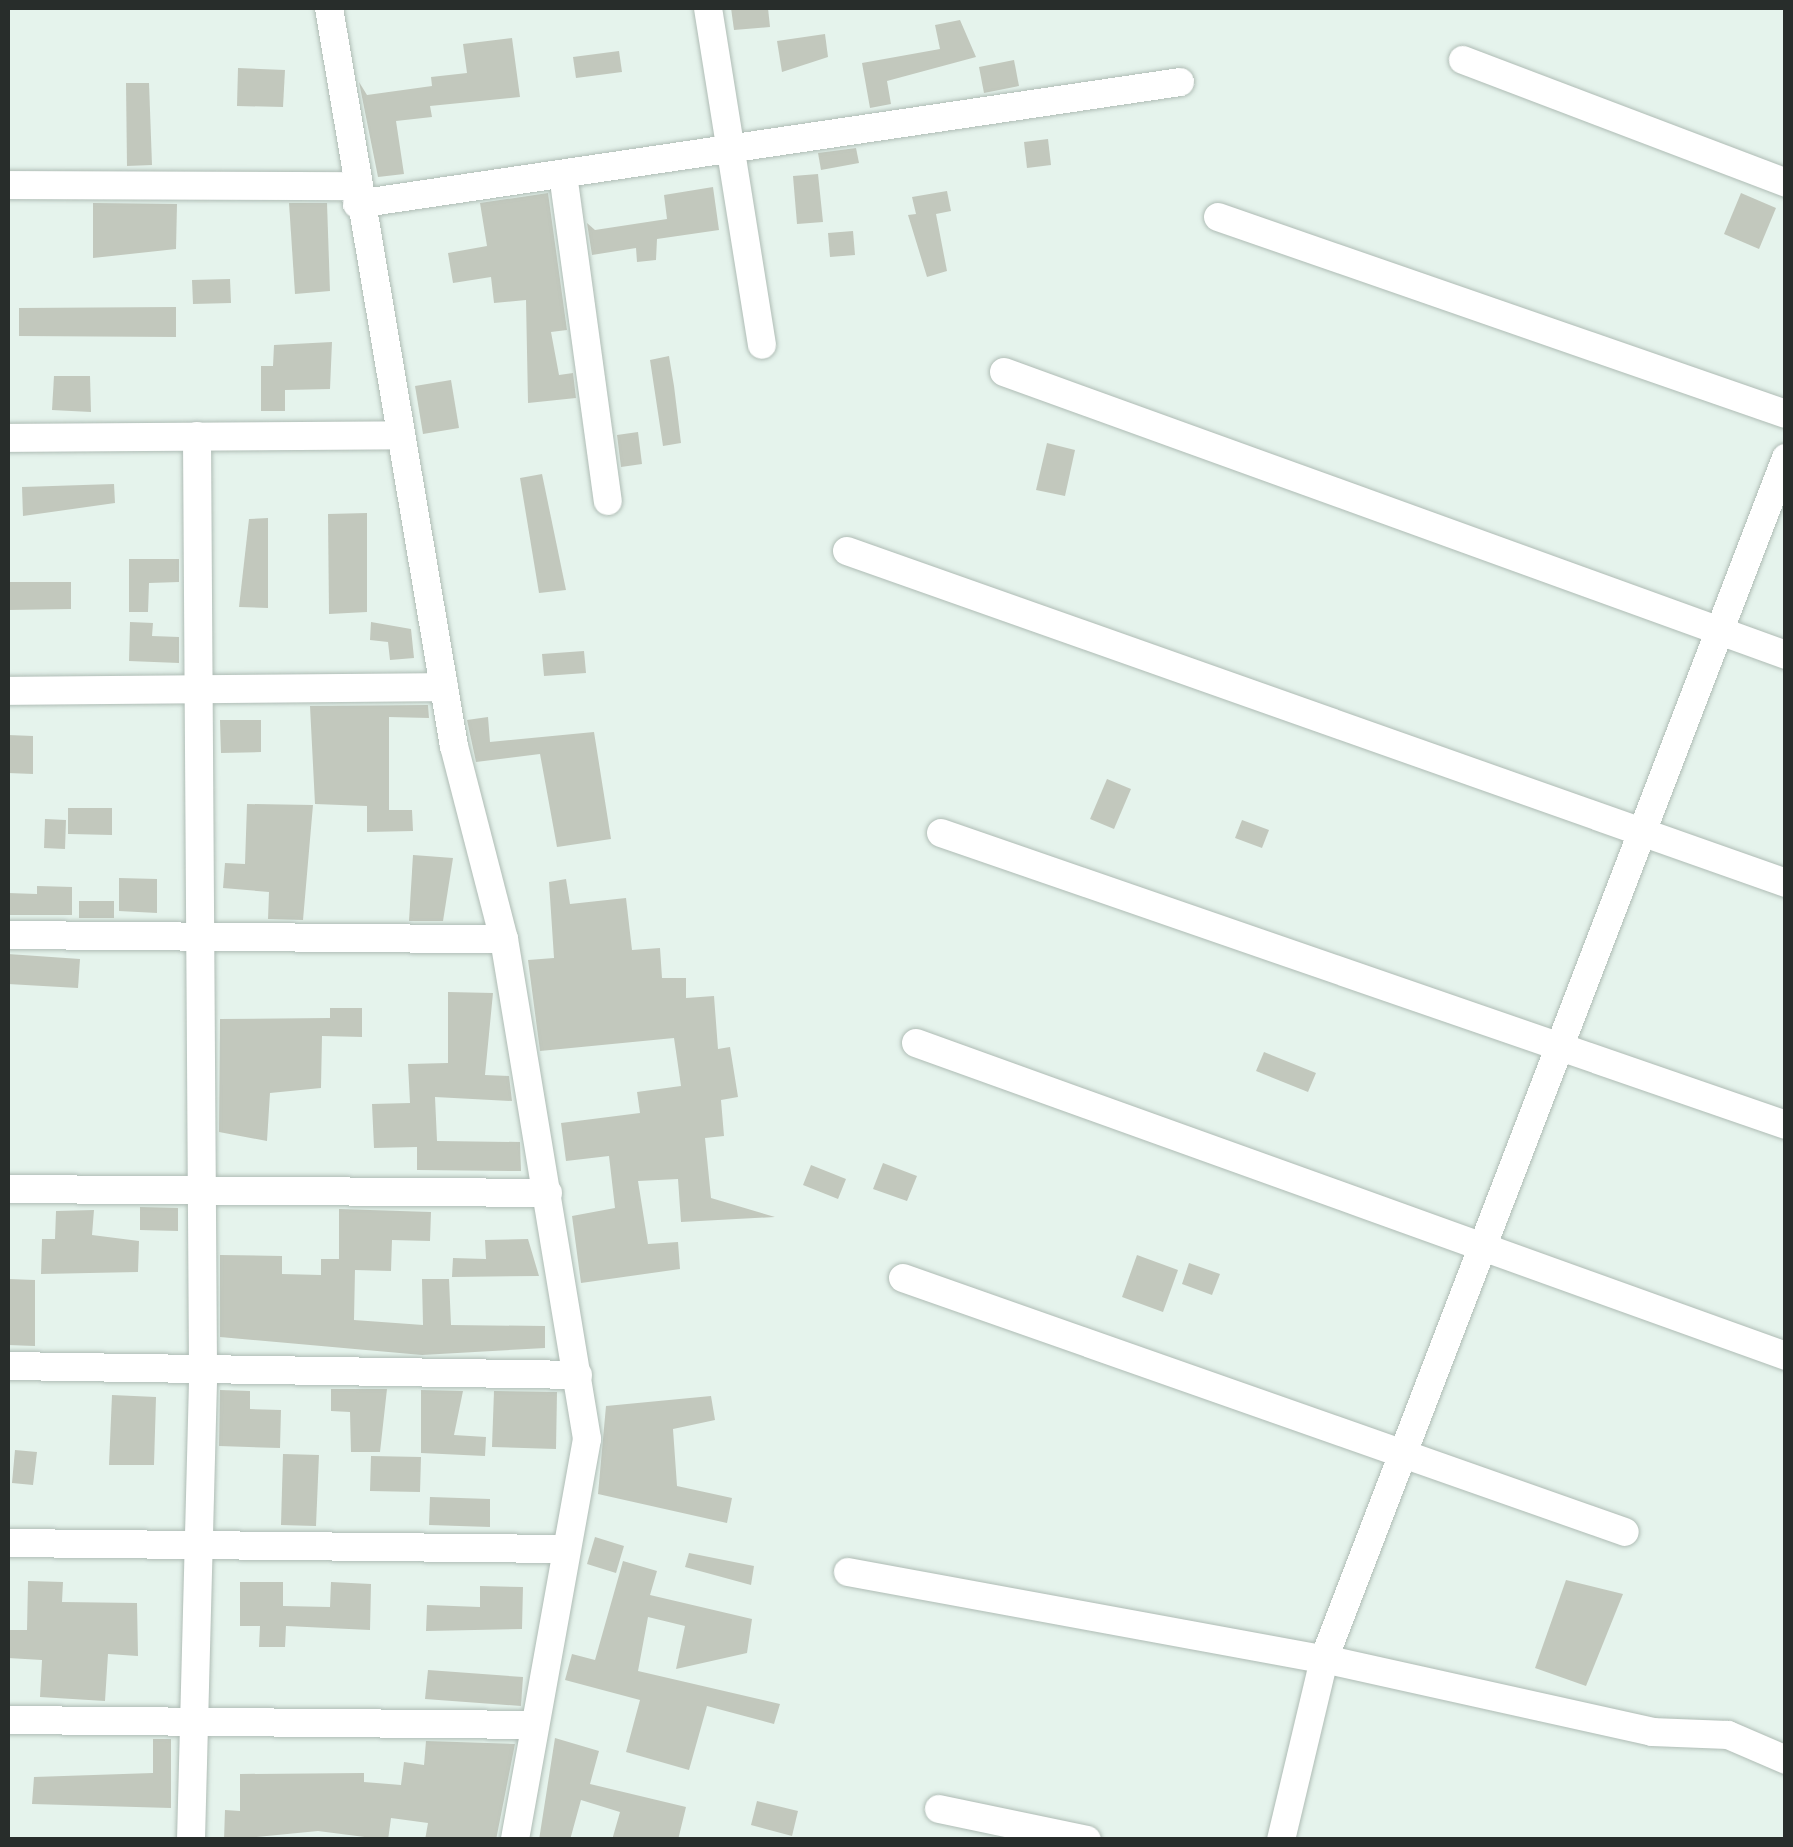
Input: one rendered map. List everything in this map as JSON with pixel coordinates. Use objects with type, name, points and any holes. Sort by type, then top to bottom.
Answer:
[{"type":"street","points":[[329,8],[356,195],[444,687],[504,940],[587,1439],[515,1840]]},
{"type":"street","points":[[708,8],[762,345]]},
{"type":"street","points":[[1464,60],[1786,183]]},
{"type":"street","points":[[8,186],[356,195],[562,174],[1180,82]]},
{"type":"street","points":[[562,174],[608,501]]},
{"type":"street","points":[[1218,217],[1786,414]]},
{"type":"street","points":[[1004,372],[1786,655]]},
{"type":"street","points":[[8,438],[399,435]]},
{"type":"street","points":[[191,1840],[190,1721],[203,1369],[204,1190],[205,688],[198,436]]},
{"type":"street","points":[[1281,1840],[1324,1659],[1481,1246],[1647,830],[1786,458]]},
{"type":"street","points":[[846,551],[1647,830],[1786,883]]},
{"type":"street","points":[[8,691],[444,687]]},
{"type":"street","points":[[941,833],[1786,1125]]},
{"type":"street","points":[[8,936],[504,940]]},
{"type":"street","points":[[916,1043],[1786,1356]]},
{"type":"street","points":[[8,1189],[548,1193]]},
{"type":"street","points":[[903,1278],[1625,1532]]},
{"type":"street","points":[[8,1366],[578,1375]]},
{"type":"street","points":[[8,1543],[566,1549]]},
{"type":"street","points":[[848,1572],[1324,1659],[1652,1732],[1728,1735],[1786,1760]]},
{"type":"street","points":[[8,1720],[534,1725]]},
{"type":"street","points":[[939,1809],[1087,1840]]},
{"type":"building","points":[[731,8],[768,8],[770,27],[734,30]]},
{"type":"building","points":[[960,20],[976,57],[887,81],[891,104],[870,108],[862,63],[940,49],[935,25]]},
{"type":"building","points":[[825,34],[828,57],[782,72],[777,41]]},
{"type":"building","points":[[512,38],[520,97],[430,106],[432,117],[396,121],[404,174],[378,177],[359,82],[367,95],[432,86],[431,77],[467,73],[463,44]]},
{"type":"building","points":[[619,51],[622,72],[576,78],[573,57]]},
{"type":"building","points":[[1014,60],[1019,86],[984,93],[979,67]]},
{"type":"building","points":[[238,68],[285,70],[283,107],[237,106]]},
{"type":"building","points":[[126,83],[149,83],[152,165],[127,166]]},
{"type":"building","points":[[1048,139],[1051,165],[1027,168],[1024,142]]},
{"type":"building","points":[[856,148],[859,163],[821,170],[818,153]]},
{"type":"building","points":[[818,174],[823,222],[797,224],[793,176]]},
{"type":"building","points":[[713,187],[719,230],[657,239],[656,260],[637,262],[636,248],[592,255],[587,223],[595,230],[667,219],[664,195]]},
{"type":"building","points":[[947,191],[951,211],[936,214],[947,271],[927,277],[908,215],[916,214],[912,197]]},
{"type":"building","points":[[548,193],[567,330],[551,332],[559,375],[573,373],[576,398],[528,403],[526,300],[494,303],[491,277],[453,283],[448,253],[487,246],[480,203]]},
{"type":"building","points":[[1741,193],[1776,208],[1759,249],[1724,234]]},
{"type":"building","points":[[93,203],[177,204],[176,249],[93,258]]},
{"type":"building","points":[[289,203],[327,203],[330,291],[295,294]]},
{"type":"building","points":[[853,231],[855,255],[830,257],[828,233]]},
{"type":"building","points":[[230,279],[231,303],[193,304],[192,280]]},
{"type":"building","points":[[176,307],[176,337],[19,336],[19,308]]},
{"type":"building","points":[[332,342],[330,389],[285,390],[285,411],[261,411],[261,366],[273,366],[274,345]]},
{"type":"building","points":[[669,356],[681,443],[663,446],[650,360]]},
{"type":"building","points":[[54,376],[90,376],[91,412],[52,410]]},
{"type":"building","points":[[451,380],[459,428],[423,434],[415,386]]},
{"type":"building","points":[[638,432],[642,464],[621,467],[617,435]]},
{"type":"building","points":[[1047,443],[1075,450],[1065,496],[1036,490]]},
{"type":"building","points":[[542,474],[566,590],[539,593],[520,478]]},
{"type":"building","points":[[114,484],[115,503],[23,516],[22,487]]},
{"type":"building","points":[[367,513],[367,612],[329,614],[328,514]]},
{"type":"building","points":[[268,518],[268,608],[239,607],[249,519]]},
{"type":"building","points":[[129,559],[179,559],[179,582],[149,583],[148,612],[129,612]]},
{"type":"building","points":[[8,582],[71,582],[71,609],[8,610]]},
{"type":"building","points":[[130,622],[153,623],[152,636],[179,637],[179,663],[129,661]]},
{"type":"building","points":[[371,622],[411,629],[414,658],[390,660],[388,642],[370,640]]},
{"type":"building","points":[[584,651],[586,673],[544,676],[542,654]]},
{"type":"building","points":[[428,705],[429,718],[389,717],[389,810],[412,810],[413,831],[367,832],[367,806],[315,804],[310,706]]},
{"type":"building","points":[[488,717],[490,742],[594,732],[611,839],[557,847],[540,754],[476,762],[467,720]]},
{"type":"building","points":[[220,720],[261,720],[261,752],[221,753]]},
{"type":"building","points":[[8,735],[33,736],[33,774],[8,773]]},
{"type":"building","points":[[1107,779],[1131,789],[1114,829],[1090,819]]},
{"type":"building","points":[[247,804],[313,805],[303,920],[268,919],[269,892],[223,888],[225,863],[245,864]]},
{"type":"building","points":[[68,808],[112,808],[112,835],[68,834]]},
{"type":"building","points":[[45,819],[66,820],[65,849],[44,848]]},
{"type":"building","points":[[1242,820],[1269,830],[1262,848],[1235,838]]},
{"type":"building","points":[[413,855],[453,858],[443,921],[409,921]]},
{"type":"building","points":[[119,878],[157,879],[157,913],[119,911]]},
{"type":"building","points":[[566,879],[570,904],[626,898],[632,950],[660,948],[662,978],[686,978],[686,998],[714,996],[718,1049],[730,1047],[738,1097],[721,1100],[724,1136],[705,1138],[711,1198],[775,1217],[681,1222],[678,1179],[638,1181],[648,1244],[678,1242],[680,1269],[581,1283],[572,1216],[615,1208],[609,1156],[566,1161],[561,1123],[640,1113],[637,1092],[681,1086],[674,1038],[540,1051],[528,960],[554,958],[549,882]]},
{"type":"building","points":[[37,886],[72,887],[72,915],[8,915],[8,893],[37,894]]},
{"type":"building","points":[[79,901],[114,901],[114,918],[79,918]]},
{"type":"building","points":[[8,954],[80,959],[78,988],[8,984]]},
{"type":"building","points":[[448,992],[493,993],[485,1075],[509,1076],[512,1101],[435,1097],[437,1141],[520,1142],[521,1171],[417,1170],[417,1147],[374,1148],[372,1104],[410,1103],[408,1064],[448,1063]]},
{"type":"building","points":[[330,1008],[362,1008],[362,1037],[322,1036],[321,1088],[270,1093],[267,1141],[219,1132],[220,1019],[330,1018]]},
{"type":"building","points":[[1264,1052],[1316,1073],[1308,1092],[1256,1071]]},
{"type":"building","points":[[883,1163],[917,1176],[907,1201],[873,1189]]},
{"type":"building","points":[[811,1165],[846,1179],[838,1199],[803,1185]]},
{"type":"building","points":[[140,1207],[178,1208],[178,1231],[140,1230]]},
{"type":"building","points":[[339,1209],[431,1212],[430,1241],[392,1240],[391,1271],[355,1270],[354,1320],[423,1325],[422,1279],[449,1279],[451,1325],[545,1326],[545,1348],[422,1355],[220,1337],[220,1255],[282,1256],[282,1274],[321,1275],[321,1259],[339,1259]]},
{"type":"building","points":[[94,1210],[92,1235],[139,1241],[138,1272],[41,1274],[42,1239],[55,1239],[56,1211]]},
{"type":"building","points":[[528,1239],[539,1276],[452,1277],[453,1258],[486,1259],[485,1240]]},
{"type":"building","points":[[1137,1255],[1178,1270],[1163,1312],[1122,1297]]},
{"type":"building","points":[[1189,1263],[1220,1274],[1212,1295],[1182,1284]]},
{"type":"building","points":[[8,1279],[35,1280],[35,1346],[8,1345]]},
{"type":"building","points":[[331,1389],[387,1389],[380,1452],[351,1452],[350,1412],[331,1411]]},
{"type":"building","points":[[220,1390],[250,1391],[250,1409],[281,1410],[280,1448],[219,1446]]},
{"type":"building","points":[[421,1390],[463,1391],[454,1435],[486,1437],[485,1456],[421,1453]]},
{"type":"building","points":[[494,1391],[557,1392],[556,1449],[492,1447]]},
{"type":"building","points":[[112,1395],[156,1397],[154,1465],[109,1465]]},
{"type":"building","points":[[711,1396],[715,1420],[673,1429],[677,1486],[732,1498],[727,1523],[598,1494],[606,1406]]},
{"type":"building","points":[[15,1450],[37,1452],[33,1485],[12,1483]]},
{"type":"building","points":[[283,1454],[319,1455],[316,1526],[281,1525]]},
{"type":"building","points":[[371,1456],[421,1457],[420,1492],[370,1491]]},
{"type":"building","points":[[430,1497],[490,1499],[490,1527],[429,1525]]},
{"type":"building","points":[[595,1537],[624,1546],[616,1573],[587,1564]]},
{"type":"building","points":[[689,1553],[754,1566],[751,1585],[685,1567]]},
{"type":"building","points":[[623,1561],[657,1571],[650,1595],[752,1619],[747,1653],[676,1669],[685,1626],[648,1617],[638,1671],[780,1704],[774,1724],[707,1706],[689,1770],[626,1752],[640,1700],[565,1680],[572,1654],[595,1660]]},
{"type":"building","points":[[1566,1580],[1623,1594],[1586,1686],[1535,1668]]},
{"type":"building","points":[[28,1581],[63,1582],[62,1602],[137,1603],[138,1656],[108,1654],[105,1701],[40,1697],[42,1660],[8,1658],[8,1630],[27,1630]]},
{"type":"building","points":[[240,1582],[283,1582],[283,1606],[330,1607],[331,1582],[371,1584],[370,1630],[286,1626],[285,1647],[259,1647],[260,1626],[240,1626]]},
{"type":"building","points":[[480,1586],[523,1587],[522,1629],[426,1631],[427,1605],[480,1607]]},
{"type":"building","points":[[428,1670],[523,1677],[521,1706],[425,1699]]},
{"type":"building","points":[[555,1738],[599,1751],[590,1784],[686,1807],[678,1840],[612,1840],[620,1812],[581,1800],[570,1840],[539,1840]]},
{"type":"building","points":[[153,1739],[171,1739],[171,1808],[32,1804],[34,1777],[153,1773]]},
{"type":"building","points":[[426,1741],[515,1744],[496,1840],[425,1840],[428,1823],[391,1818],[388,1840],[318,1831],[224,1840],[225,1810],[240,1811],[240,1774],[364,1773],[364,1782],[401,1785],[404,1762],[424,1765]]},
{"type":"building","points":[[757,1801],[798,1811],[792,1836],[751,1825]]}]
